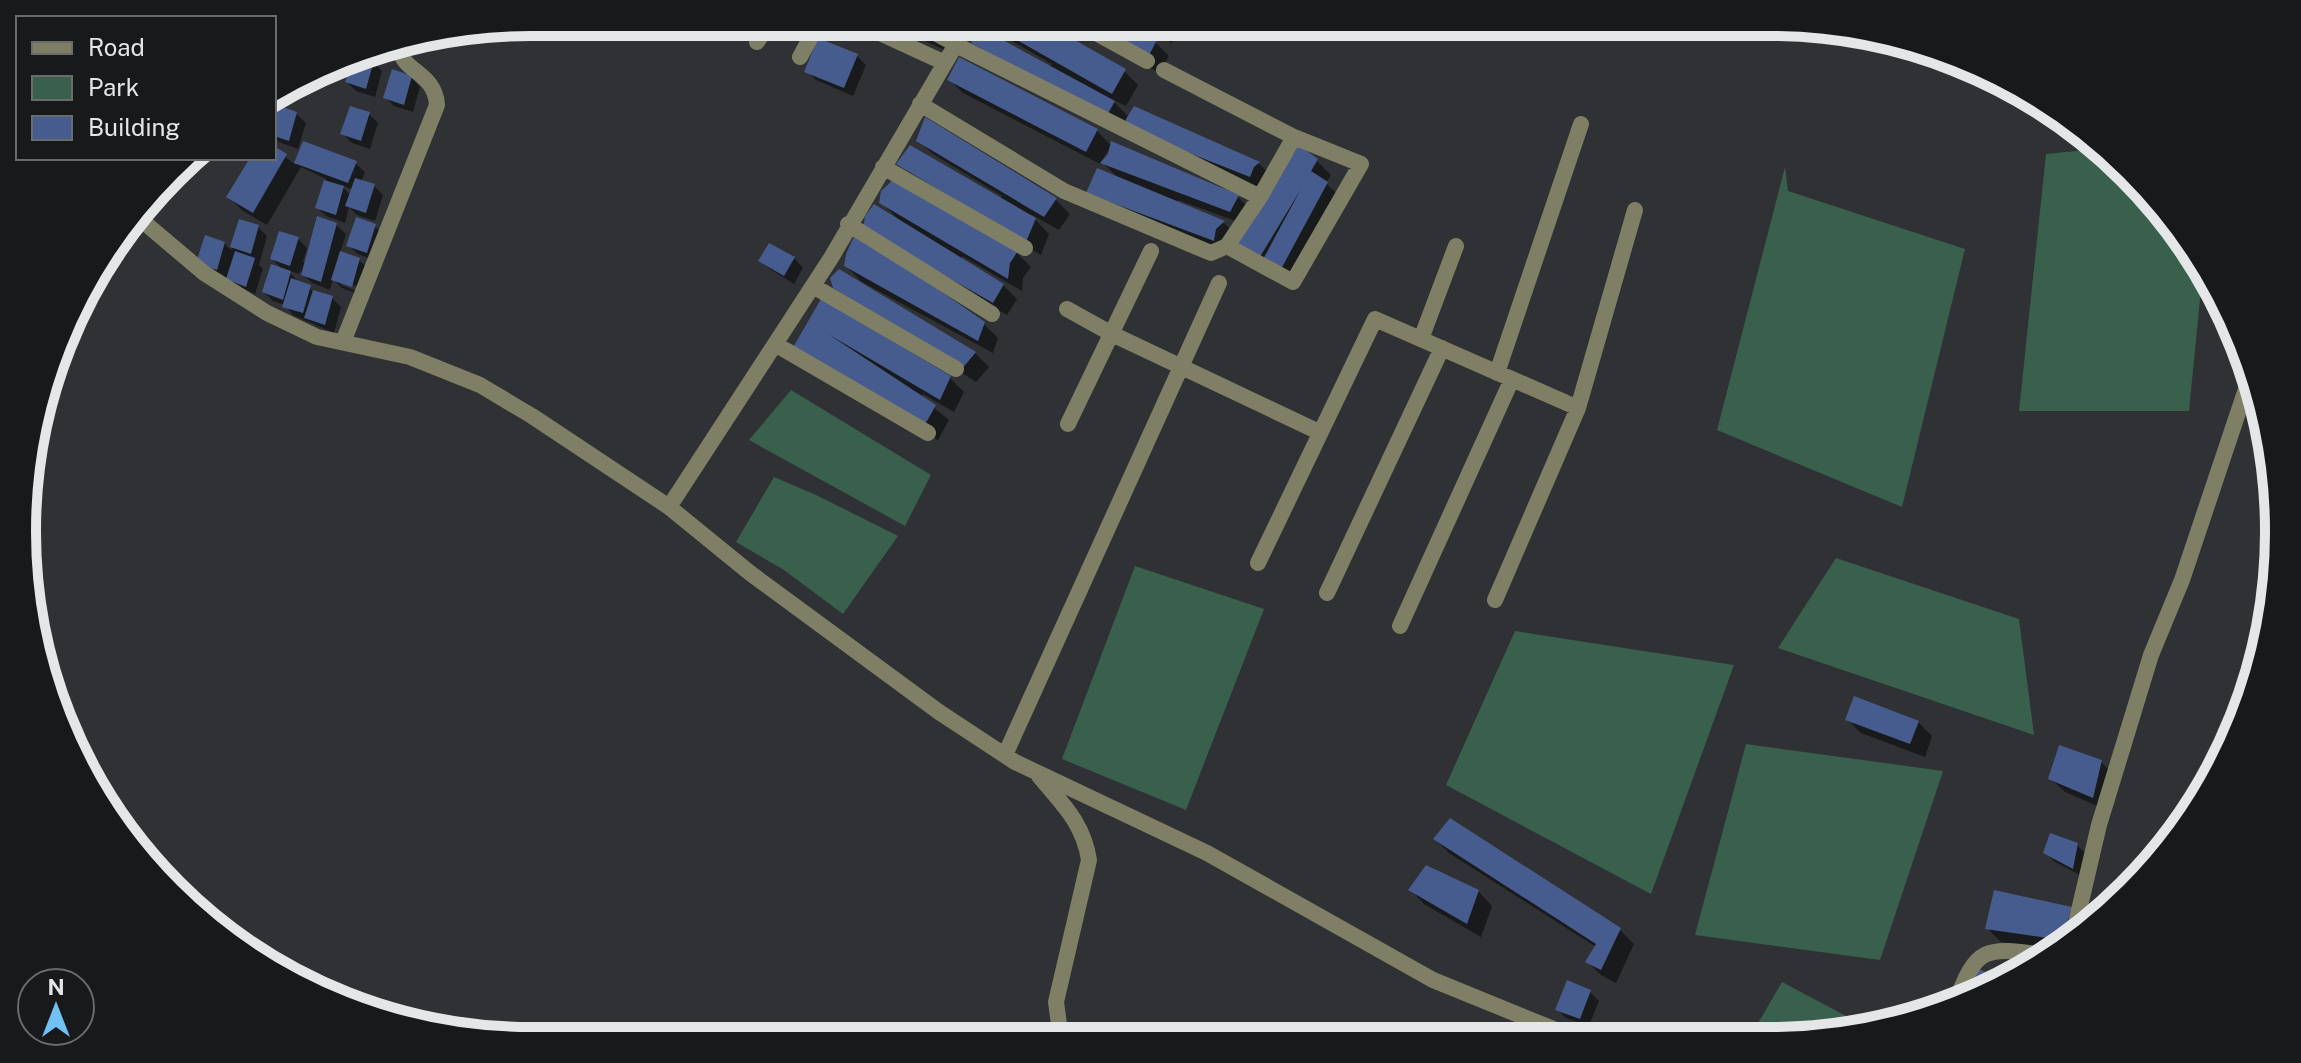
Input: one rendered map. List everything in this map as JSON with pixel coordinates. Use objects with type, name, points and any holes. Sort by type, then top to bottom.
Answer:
[{"type":"street","points":[[757,42],[761,36]]},
{"type":"street","points":[[800,57],[811,36]]},
{"type":"street","points":[[886,36],[945,63]]},
{"type":"street","points":[[941,36],[1260,197]]},
{"type":"street","points":[[669,507],[813,286],[945,63],[957,36]]},
{"type":"street","points":[[1101,36],[1147,61]]},
{"type":"street","points":[[343,342],[437,105],[437,93],[429,80],[404,61],[401,54]]},
{"type":"street","points":[[1164,70],[1294,137],[1361,164],[1293,282],[1227,246]]},
{"type":"street","points":[[920,104],[1064,191],[1211,253],[1227,246],[1260,197],[1294,137]]},
{"type":"street","points":[[1400,626],[1505,376],[1581,124]]},
{"type":"street","points":[[883,167],[1025,248]]},
{"type":"street","points":[[1495,600],[1578,408],[1635,210]]},
{"type":"street","points":[[144,222],[204,273],[260,309],[317,337],[410,357],[480,385],[669,507],[750,573],[939,712],[1005,755],[1207,853],[1433,980],[1548,1027]]},
{"type":"street","points":[[848,224],[992,314]]},
{"type":"street","points":[[1421,339],[1456,246]]},
{"type":"street","points":[[1068,424],[1151,251]]},
{"type":"street","points":[[1005,755],[1219,283]]},
{"type":"street","points":[[813,286],[956,369]]},
{"type":"street","points":[[1067,309],[1112,334],[1319,432]]},
{"type":"street","points":[[1258,563],[1375,319],[1578,408]]},
{"type":"street","points":[[775,344],[928,433]]},
{"type":"street","points":[[1327,593],[1442,348]]},
{"type":"street","points":[[2077,920],[2099,825],[2151,655],[2182,580],[2245,392]]},
{"type":"street","points":[[1035,771],[1076,820],[1086,839],[1089,860],[1056,1002],[1059,1027]]},
{"type":"street","points":[[1962,988],[1973,962],[1985,953],[2029,953]]},
{"type":"green space","points":[[2085,150],[2096,159],[2163,230],[2199,284],[2201,288],[2189,411],[2019,411],[2046,154]]},
{"type":"green space","points":[[1785,167],[1788,191],[1965,249],[1902,507],[1717,430]]},
{"type":"green space","points":[[791,390],[931,475],[905,526],[749,440]]},
{"type":"green space","points":[[774,477],[898,536],[843,614],[784,570],[736,542]]},
{"type":"green space","points":[[1836,558],[2019,619],[2034,735],[1778,648]]},
{"type":"green space","points":[[1135,566],[1264,609],[1186,810],[1062,759]]},
{"type":"green space","points":[[1515,631],[1734,665],[1651,894],[1446,785]]},
{"type":"green space","points":[[1746,744],[1943,771],[1880,960],[1695,935]]},
{"type":"green space","points":[[1782,982],[1848,1017],[1846,1021],[1834,1023],[1756,1027]]},
{"type":"building","points":[[974,36],[996,36],[1115,101],[1106,117],[971,43]]},
{"type":"building","points":[[1010,36],[1068,36],[1126,69],[1112,94]]},
{"type":"building","points":[[1099,36],[1149,36],[1157,40],[1146,61]]},
{"type":"building","points":[[818,38],[858,54],[844,88],[804,72]]},
{"type":"building","points":[[959,57],[1098,129],[1086,152],[947,80]]},
{"type":"building","points":[[374,62],[366,89],[345,82],[348,71]]},
{"type":"building","points":[[392,69],[412,76],[404,105],[383,98]]},
{"type":"building","points":[[279,106],[297,112],[289,141],[276,137]]},
{"type":"building","points":[[350,106],[370,112],[361,141],[340,134]]},
{"type":"building","points":[[1134,106],[1260,162],[1250,177],[1126,128],[1126,119]]},
{"type":"building","points":[[925,117],[1057,198],[1044,217],[916,141]]},
{"type":"building","points":[[303,141],[357,161],[348,183],[294,163]]},
{"type":"building","points":[[1111,141],[1239,195],[1230,212],[1100,163],[1108,154]]},
{"type":"building","points":[[910,145],[1036,218],[1026,242],[896,164]]},
{"type":"building","points":[[1299,145],[1318,159],[1311,171],[1328,182],[1280,271],[1261,263],[1301,189],[1258,260],[1235,245]]},
{"type":"building","points":[[276,147],[287,154],[253,213],[226,197],[249,160],[276,160]]},
{"type":"building","points":[[1097,168],[1225,221],[1216,229],[1214,241],[1086,193]]},
{"type":"building","points":[[896,177],[1018,251],[1010,263],[1008,279],[879,203],[881,191]]},
{"type":"building","points":[[355,178],[375,184],[366,213],[345,206]]},
{"type":"building","points":[[324,180],[344,186],[336,215],[315,208]]},
{"type":"building","points":[[874,204],[1004,284],[993,303],[863,229],[865,216]]},
{"type":"building","points":[[317,216],[337,223],[321,282],[301,275]]},
{"type":"building","points":[[356,217],[376,224],[367,253],[346,246]]},
{"type":"building","points":[[239,219],[259,225],[251,254],[230,247]]},
{"type":"building","points":[[279,231],[299,237],[290,266],[270,259]]},
{"type":"building","points":[[856,232],[985,322],[978,341],[844,266]]},
{"type":"building","points":[[205,235],[225,242],[217,270],[196,263]]},
{"type":"building","points":[[769,243],[795,257],[784,276],[758,261]]},
{"type":"building","points":[[235,251],[255,258],[246,287],[226,279]]},
{"type":"building","points":[[340,251],[360,258],[352,287],[331,280]]},
{"type":"building","points":[[271,264],[291,271],[283,300],[262,292]]},
{"type":"building","points":[[839,269],[976,352],[961,370],[833,288],[830,278]]},
{"type":"building","points":[[291,278],[311,285],[303,313],[282,307]]},
{"type":"building","points":[[313,290],[333,296],[325,325],[304,318]]},
{"type":"building","points":[[821,299],[951,376],[940,400],[828,334],[936,405],[923,428],[792,349]]},
{"type":"building","points":[[1854,696],[1919,721],[1910,744],[1845,720]]},
{"type":"building","points":[[2059,745],[2102,760],[2093,798],[2048,779]]},
{"type":"building","points":[[1450,818],[1621,928],[1601,970],[1585,962],[1596,944],[1433,839]]},
{"type":"building","points":[[2050,833],[2078,843],[2073,869],[2043,853]]},
{"type":"building","points":[[1426,865],[1479,890],[1467,924],[1408,890]]},
{"type":"building","points":[[1994,890],[2072,907],[2065,929],[2052,938],[1985,929]]},
{"type":"building","points":[[1978,969],[1992,974],[1989,976],[1971,984]]},
{"type":"building","points":[[1567,980],[1591,990],[1580,1019],[1555,1010]]}]
